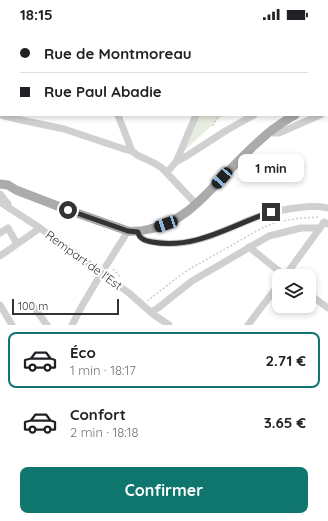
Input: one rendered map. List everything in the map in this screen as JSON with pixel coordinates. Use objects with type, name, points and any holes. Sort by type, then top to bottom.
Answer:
[{"type":"main road","points":[[0,193],[4,189],[8,188],[16,190],[68,210],[133,231],[157,228],[176,220],[196,204],[259,141],[281,123],[293,116]]},
{"type":"main road","points":[[0,184],[8,185],[16,190]]},
{"type":"street","points":[[4,116],[64,129],[132,151],[167,172],[196,204]]},
{"type":"street","points":[[118,116],[132,151]]},
{"type":"street","points":[[167,172],[176,162],[196,116]]},
{"type":"street","points":[[176,162],[252,116]]},
{"type":"street","points":[[271,131],[279,134],[318,116]]},
{"type":"street","name":"Rempart de l'Est","points":[[0,193],[15,211]]},
{"type":"street","name":"Rempart de l'Est","points":[[0,202],[40,228],[129,293],[169,325]]},
{"type":"street","points":[[106,266],[133,231],[146,240],[165,244],[178,244],[217,234],[271,212],[311,206],[328,208]]},
{"type":"street","points":[[151,312],[192,281],[269,236],[325,222]]},
{"type":"street","points":[[290,269],[325,222]]},
{"type":"street","points":[[0,233],[8,228],[17,244]]},
{"type":"street","points":[[0,256],[40,228]]},
{"type":"street","points":[[249,247],[276,269]]},
{"type":"street","points":[[72,325],[98,279]]},
{"type":"street","points":[[248,325],[272,293]]},
{"type":"street","points":[[316,299],[328,308]]},
{"type":"street","points":[[0,305],[12,325]]},
{"type":"street","points":[[33,306],[47,325]]},
{"type":"path","points":[[213,126],[218,116]]},
{"type":"shaded area","points":[[199,116],[222,116],[185,150]]},
{"type":"route","points":[[68,210],[128,231],[138,232],[140,237],[146,240],[165,244],[178,244],[201,239],[271,212]]}]
